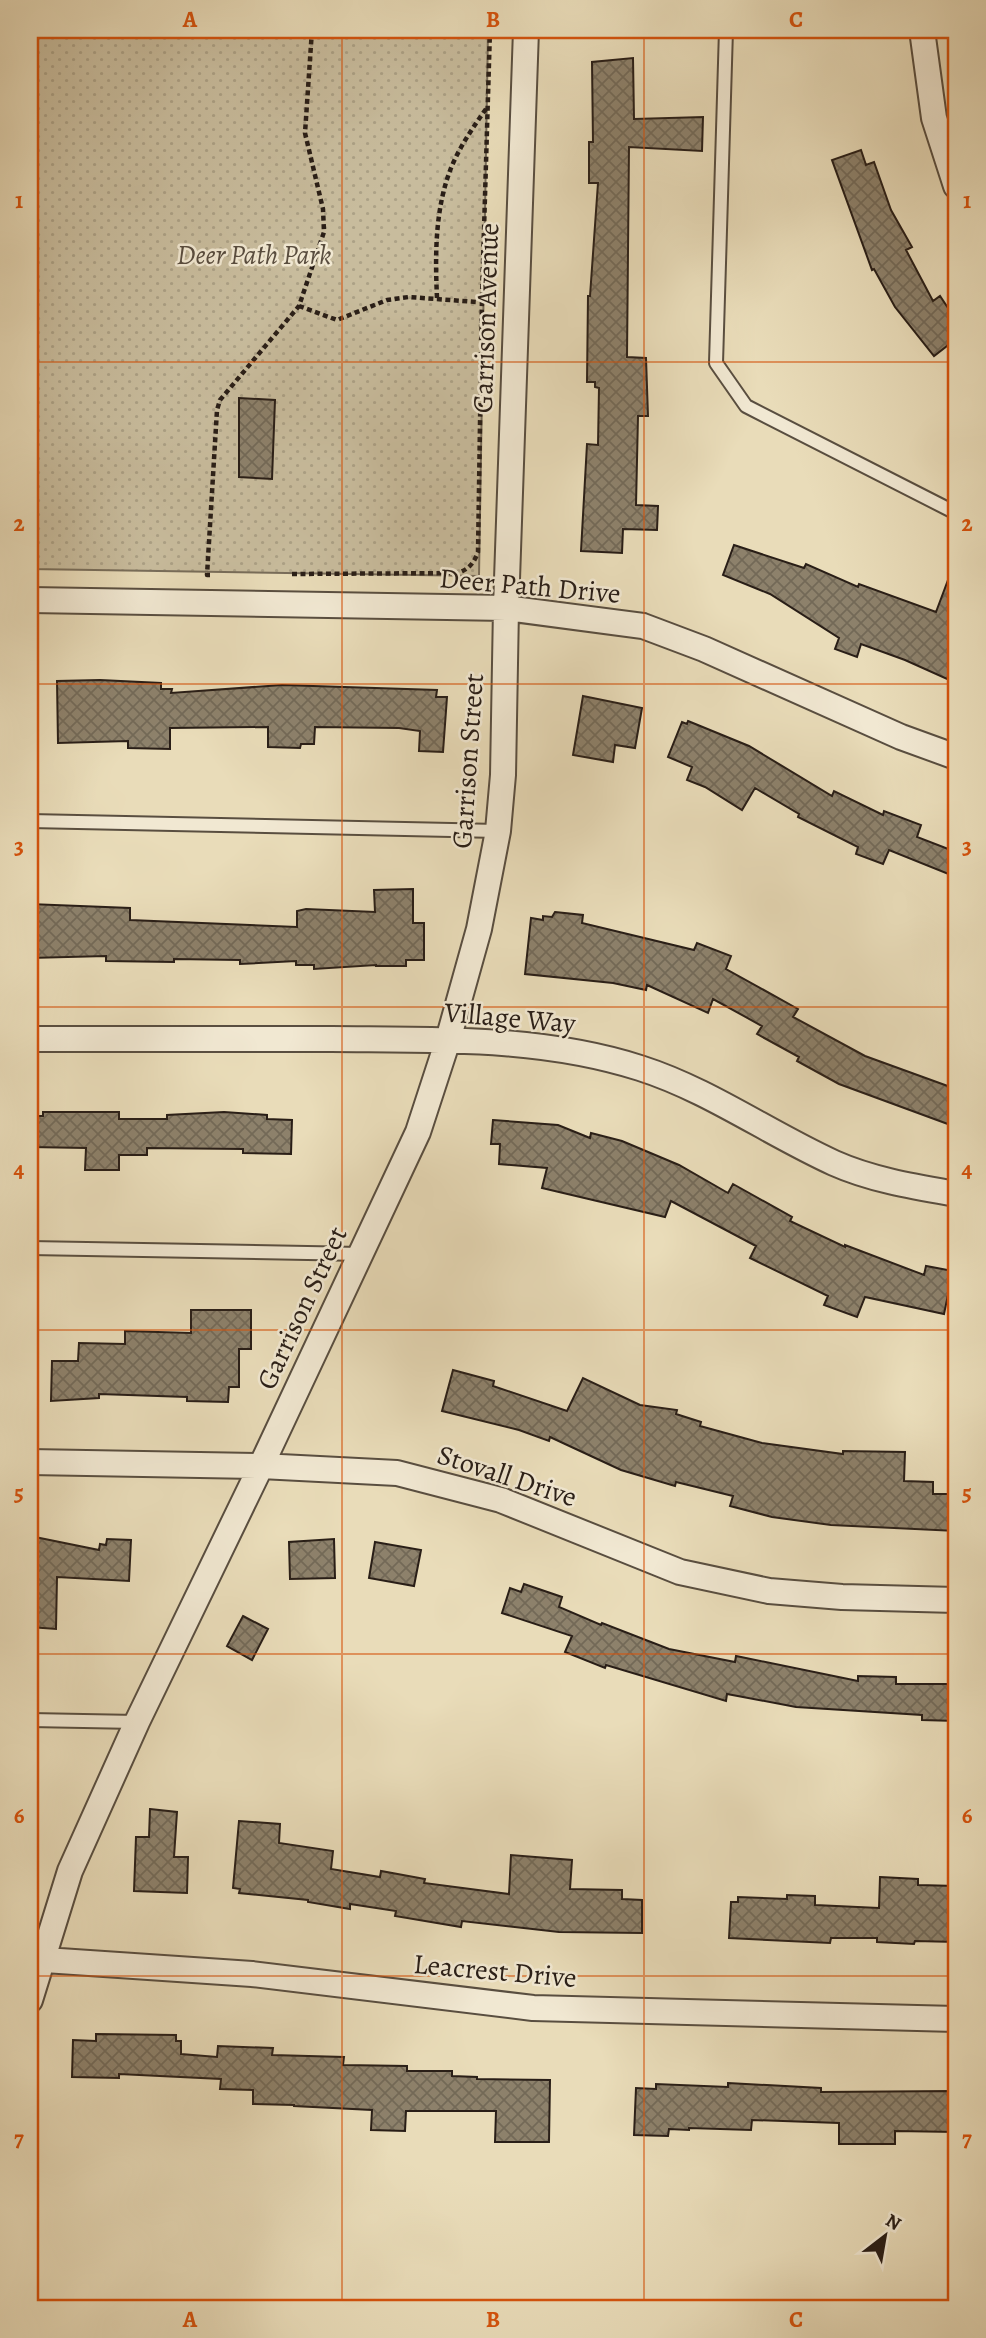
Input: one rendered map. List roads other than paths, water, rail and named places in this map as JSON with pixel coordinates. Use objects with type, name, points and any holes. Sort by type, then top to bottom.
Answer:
[{"type":"street","name":"Garrison Avenue","points":[[506,608],[526,30]]},
{"type":"street","points":[[922,30],[934,118],[956,186]]},
{"type":"street","name":"Deer Path Drive","points":[[30,600],[506,608],[643,626],[705,649],[901,737],[956,757]]},
{"type":"street","name":"Garrison Street","points":[[30,2000],[36,1959],[70,1871],[137,1722],[418,1132],[448,1040],[479,929],[498,831],[503,775],[506,608]]},
{"type":"street","name":"Village Way","points":[[30,1039],[448,1040],[560,1048],[639,1068],[703,1093],[790,1142],[837,1164],[897,1183],[956,1195]]},
{"type":"street","name":"Stovall Drive","points":[[30,1462],[261,1466],[397,1473],[501,1500],[680,1572],[769,1591],[956,1601]]},
{"type":"street","name":"Leacrest Drive","points":[[36,1959],[252,1974],[533,2008],[956,2019]]},
{"type":"lane","points":[[726,30],[716,363],[746,406],[956,513]]},
{"type":"lane","points":[[30,821],[498,831]]},
{"type":"lane","points":[[30,1248],[361,1254]]},
{"type":"lane","points":[[30,1720],[137,1722]]},
{"type":"park label","name":"Deer Path Park","points":[[254,255]]}]
